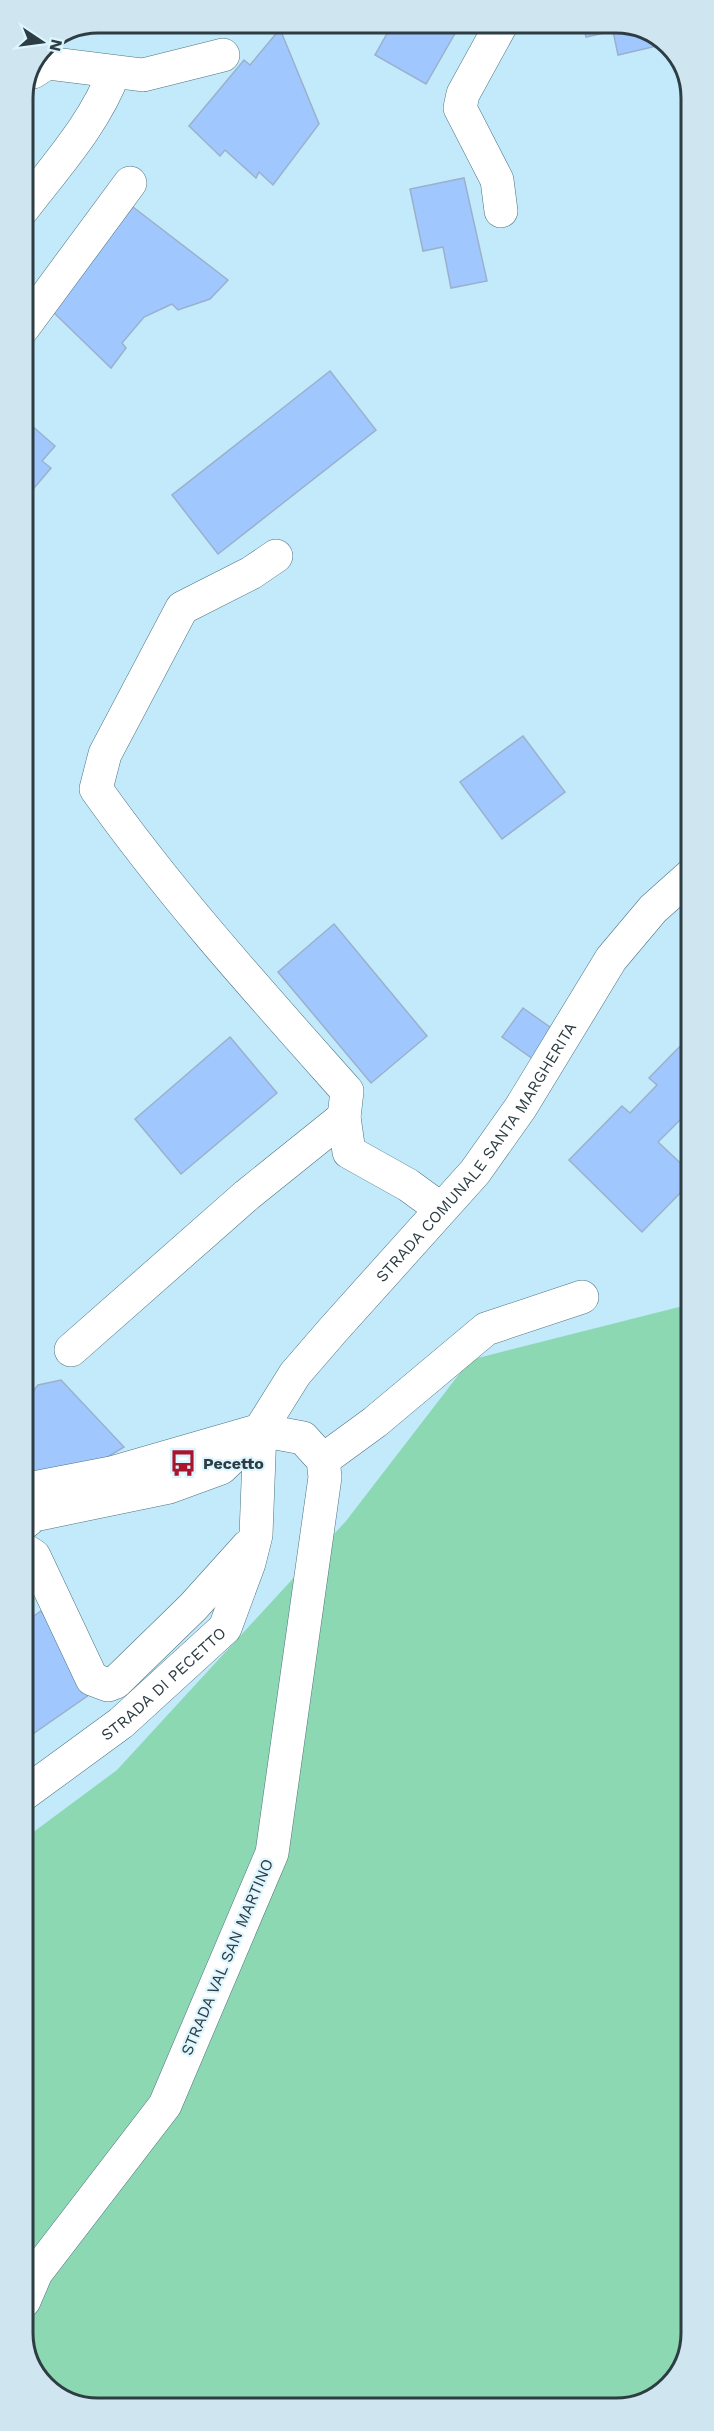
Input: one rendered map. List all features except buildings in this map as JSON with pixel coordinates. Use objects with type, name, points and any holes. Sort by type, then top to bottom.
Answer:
[{"type":"street","points":[[497,33],[463,94],[460,108],[498,180],[501,211]]},
{"type":"street","points":[[72,66],[142,75],[223,55]]},
{"type":"street","points":[[33,195],[107,93],[114,72]]},
{"type":"street","points":[[33,314],[130,183]]},
{"type":"street","points":[[276,556],[251,573],[182,608],[105,754],[96,789],[144,857],[231,961],[347,1091],[344,1117],[349,1152],[408,1185],[441,1209]]},
{"type":"street","name":"STRADA COMUNALE SANTA MARGHERITA","points":[[33,1516],[169,1487],[221,1468],[260,1430],[296,1374],[475,1172],[521,1107],[611,959],[653,909],[681,883]]},
{"type":"street","points":[[70,1350],[247,1195],[344,1117]]},
{"type":"street","points":[[33,1488],[111,1473],[260,1430],[303,1438],[323,1461],[375,1422],[486,1329],[582,1297]]},
{"type":"street","name":"STRADA DI PECETTO","points":[[33,1787],[121,1723],[225,1628],[249,1563],[256,1536],[260,1430]]},
{"type":"street","name":"STRADA VAL SAN MARTINO","points":[[33,2279],[36,2272],[165,2105],[272,1852],[325,1477],[323,1461]]},
{"type":"street","points":[[33,1555],[92,1679],[108,1685],[116,1682],[193,1607],[256,1536]]},
{"type":"green space","points":[[681,1307],[681,2333],[678,2354],[665,2376],[656,2385],[629,2397],[616,2398],[94,2398],[73,2393],[55,2382],[42,2366],[36,2354],[33,2333],[33,1832],[117,1770],[346,1521],[470,1360]]},
{"type":"place","name":"Pecetto","points":[[183,1463]]}]
